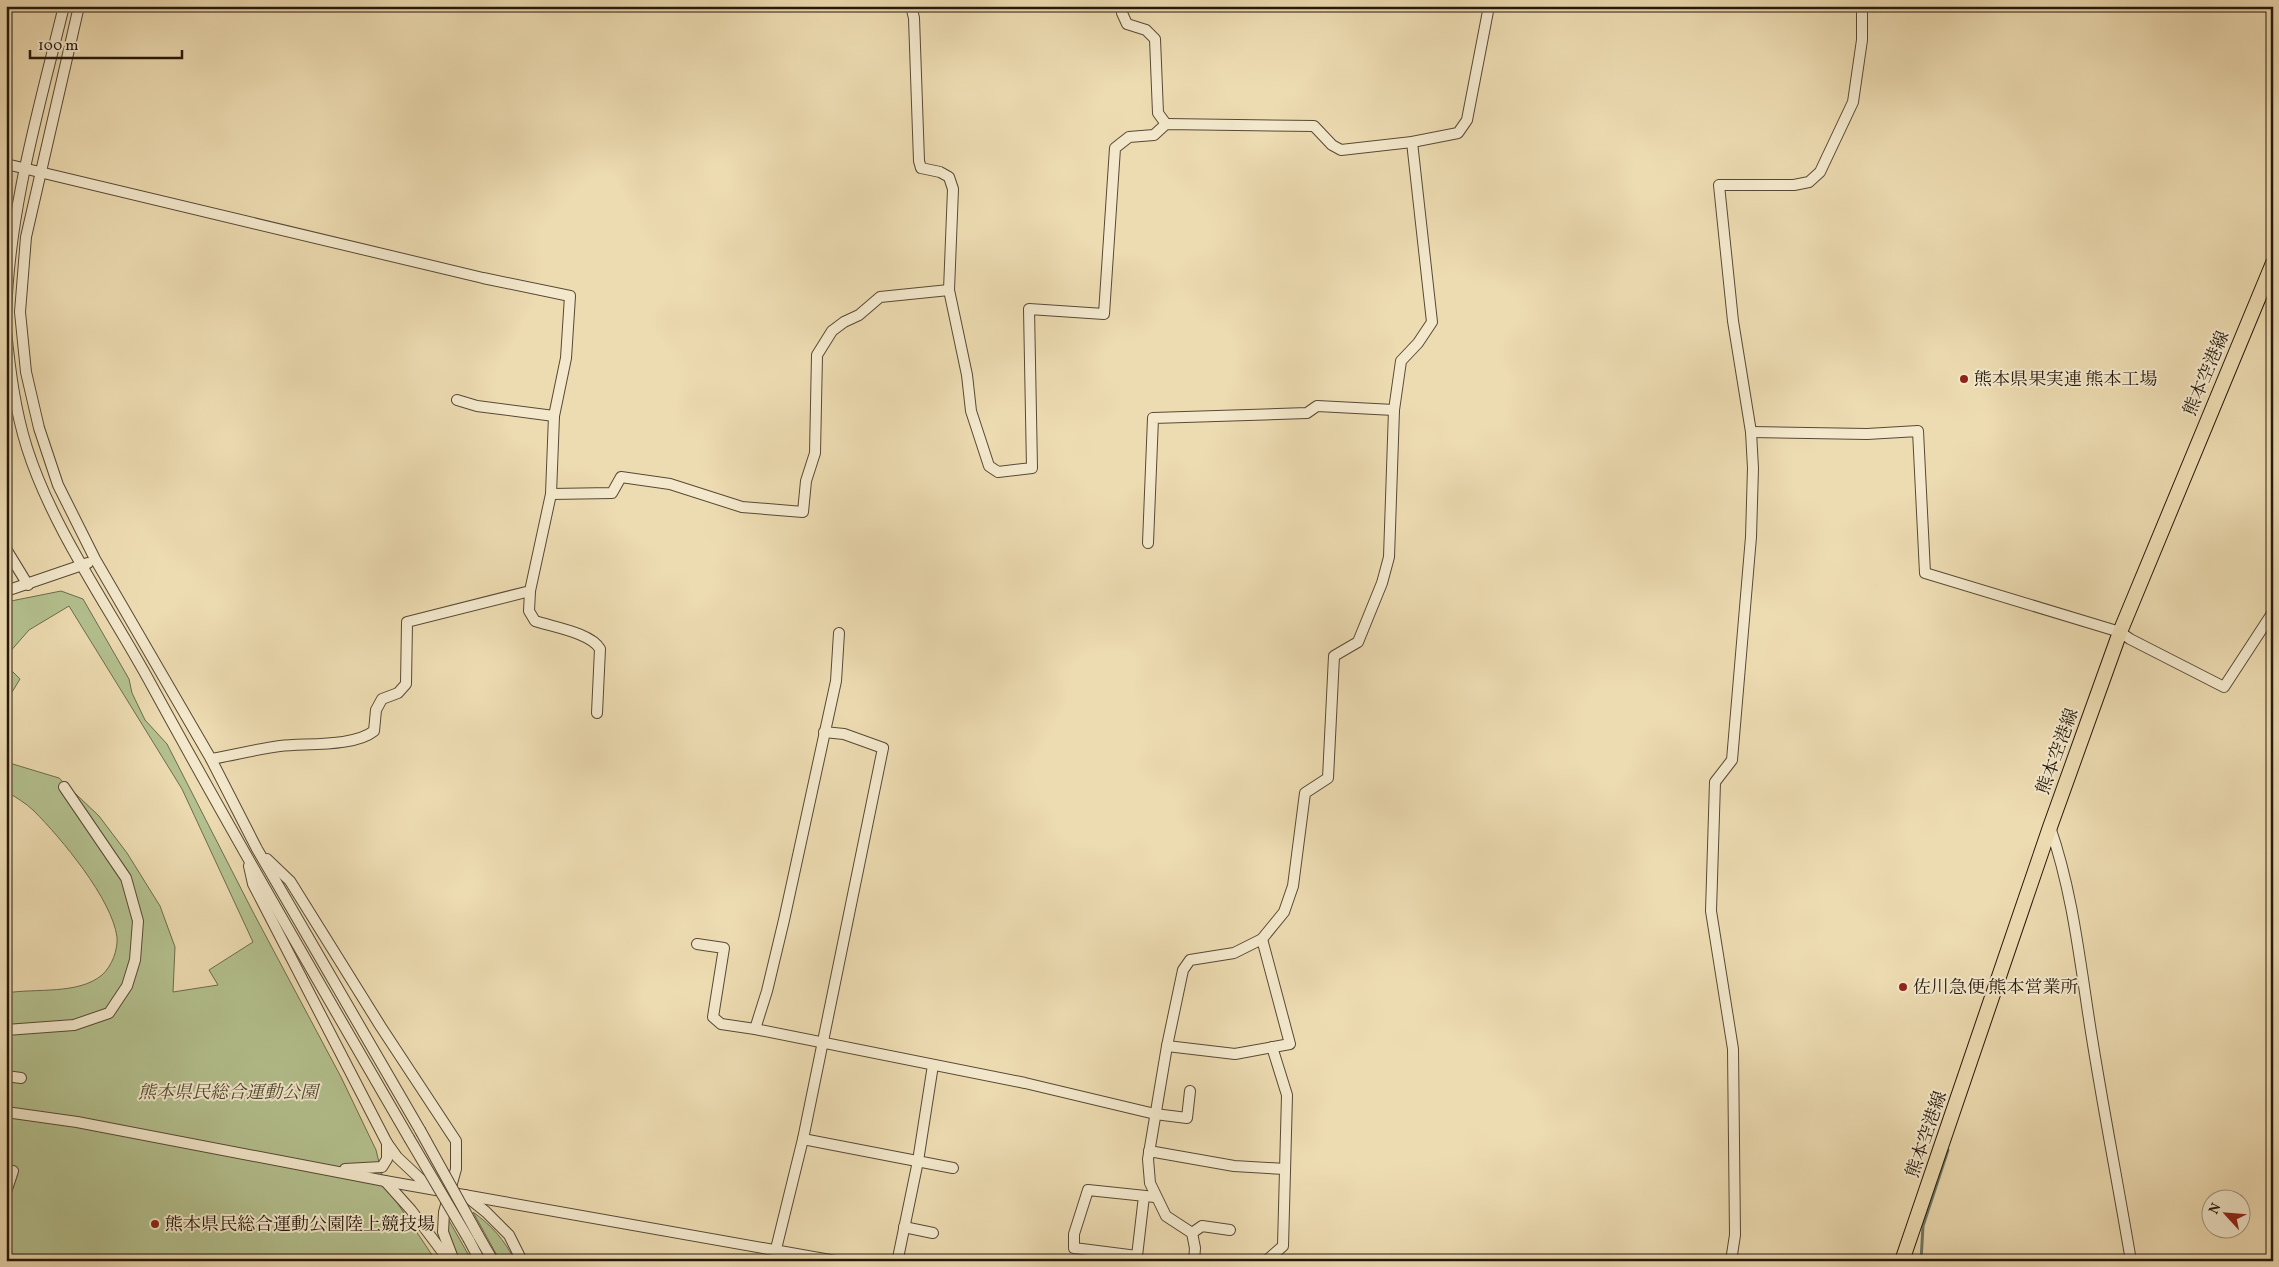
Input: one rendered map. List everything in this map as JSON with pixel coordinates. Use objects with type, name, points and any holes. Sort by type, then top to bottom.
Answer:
[{"type":"main road","name":"熊本空港線","points":[[1902,1261],[2050,827],[2120,632],[2273,263]]},
{"type":"street","points":[[6,315],[13,230],[25,169],[64,6]]},
{"type":"street","points":[[78,6],[26,237],[20,312],[26,372],[39,428],[58,485],[95,559],[211,759],[257,849],[420,1130],[474,1238],[480,1261]]},
{"type":"street","points":[[911,6],[914,18],[918,161],[921,168],[940,172],[949,177],[953,189],[949,290],[967,375],[970,411],[989,466],[998,472],[1032,468],[1029,309],[1104,314],[1115,148],[1129,137],[1154,136],[1166,124],[1314,126],[1332,145],[1341,150],[1412,142],[1458,134],[1467,120],[1489,6]]},
{"type":"street","points":[[1122,6],[1122,13],[1127,24],[1146,30],[1155,40],[1158,113],[1166,124]]},
{"type":"street","points":[[1731,1261],[1735,1235],[1733,1049],[1711,911],[1715,782],[1732,760],[1751,537],[1751,432],[1733,321],[1719,185],[1794,185],[1809,182],[1820,172],[1853,102],[1862,40],[1862,6]]},
{"type":"street","points":[[1194,1261],[1195,1248],[1192,1233],[1166,1216],[1155,1197],[1150,1183],[1149,1151],[1167,1046],[1183,970],[1190,960],[1234,953],[1262,939],[1284,912],[1293,886],[1305,793],[1328,778],[1334,656],[1358,642],[1382,583],[1389,557],[1394,410],[1401,361],[1418,343],[1432,322],[1412,142]]},
{"type":"street","points":[[6,164],[483,278],[570,296],[566,358],[554,416],[551,494],[530,591],[529,611],[535,621],[578,634],[597,644],[600,649],[597,713]]},
{"type":"street","points":[[551,494],[612,493],[621,477],[670,484],[742,507],[803,512],[806,481],[815,453],[817,355],[832,331],[844,322],[859,315],[880,297],[949,290]]},
{"type":"street","points":[[6,331],[11,376],[27,447],[45,492],[83,566],[247,857],[409,1138],[474,1238],[493,1261]]},
{"type":"street","points":[[457,400],[477,406],[554,416]]},
{"type":"street","points":[[1148,543],[1153,418],[1307,413],[1317,406],[1394,410]]},
{"type":"street","points":[[1751,432],[1867,434],[1918,431],[1925,573],[2120,632],[2224,687],[2273,612]]},
{"type":"street","points":[[6,549],[28,585]]},
{"type":"street","points":[[6,591],[83,566],[95,559]]},
{"type":"street","points":[[211,759],[278,746],[347,741],[368,737],[374,732],[376,710],[382,699],[398,693],[406,684],[407,622],[530,591]]},
{"type":"street","points":[[755,1029],[767,990],[784,920],[836,681],[839,633]]},
{"type":"street","points":[[776,1249],[803,1139],[883,748],[844,734],[824,732]]},
{"type":"street","points":[[6,1030],[74,1025],[109,1013],[127,986],[135,960],[138,921],[126,878],[64,787]]},
{"type":"street","points":[[2050,827],[2061,859],[2079,953],[2131,1261]]},
{"type":"street","points":[[257,849],[290,881],[381,1027],[456,1141],[456,1169],[451,1193],[444,1212],[443,1232],[454,1261]]},
{"type":"street","points":[[247,857],[253,884],[387,1142],[397,1156],[430,1189]]},
{"type":"street","points":[[1167,1046],[1235,1054],[1290,1044],[1262,939]]},
{"type":"street","points":[[697,944],[724,948],[713,1017],[721,1024],[823,1042],[1024,1083],[1155,1114],[1187,1118],[1190,1091]]},
{"type":"street","points":[[1266,1261],[1283,1246],[1287,1096],[1272,1047]]},
{"type":"street","points":[[898,1258],[918,1161],[933,1065]]},
{"type":"street","points":[[6,1076],[21,1078]]},
{"type":"street","points":[[6,1112],[77,1122],[385,1181],[776,1249],[802,1257],[836,1261]]},
{"type":"street","points":[[803,1139],[953,1168]]},
{"type":"street","points":[[331,1170],[382,1167],[387,1159],[387,1142]]},
{"type":"street","points":[[1149,1151],[1234,1166],[1285,1170]]},
{"type":"street","points":[[6,1192],[13,1171]]},
{"type":"street","points":[[385,1181],[411,1210],[450,1261]]},
{"type":"street","points":[[1144,1196],[1137,1256],[1094,1256],[1074,1248],[1074,1234],[1088,1190],[1155,1197]]},
{"type":"street","points":[[464,1194],[486,1212],[509,1235],[522,1261]]},
{"type":"street","points":[[1192,1233],[1202,1226],[1230,1230]]},
{"type":"street","points":[[904,1227],[933,1233]]},
{"type":"green space","name":"熊本県民総合運動公園","points":[[61,591],[83,599],[129,679],[132,693],[145,720],[167,744],[253,912],[341,1077],[376,1150],[384,1183],[436,1261],[6,1261],[6,993],[56,990],[81,986],[92,981],[102,975],[109,967],[114,958],[117,937],[106,905],[84,870],[34,811],[6,791],[6,762],[59,778],[99,816],[127,853],[160,906],[175,947],[173,992],[218,985],[209,970],[253,942],[182,789],[69,606],[29,630],[8,654],[8,667],[20,679],[6,702],[6,602]]},
{"type":"green space","points":[[473,1212],[497,1234],[515,1261],[500,1261]]},
{"type":"green space","points":[[447,1217],[472,1261],[460,1261],[448,1235]]},
{"type":"waterway","points":[[1921,1261],[1923,1226],[1948,1150]]},
{"type":"place","name":"熊本県果実連 熊本工場","points":[[1964,379]]},
{"type":"place","name":"佐川急便 熊本営業所","points":[[1903,987]]},
{"type":"place","name":"熊本県民総合運動公園陸上競技場","points":[[155,1224]]}]
